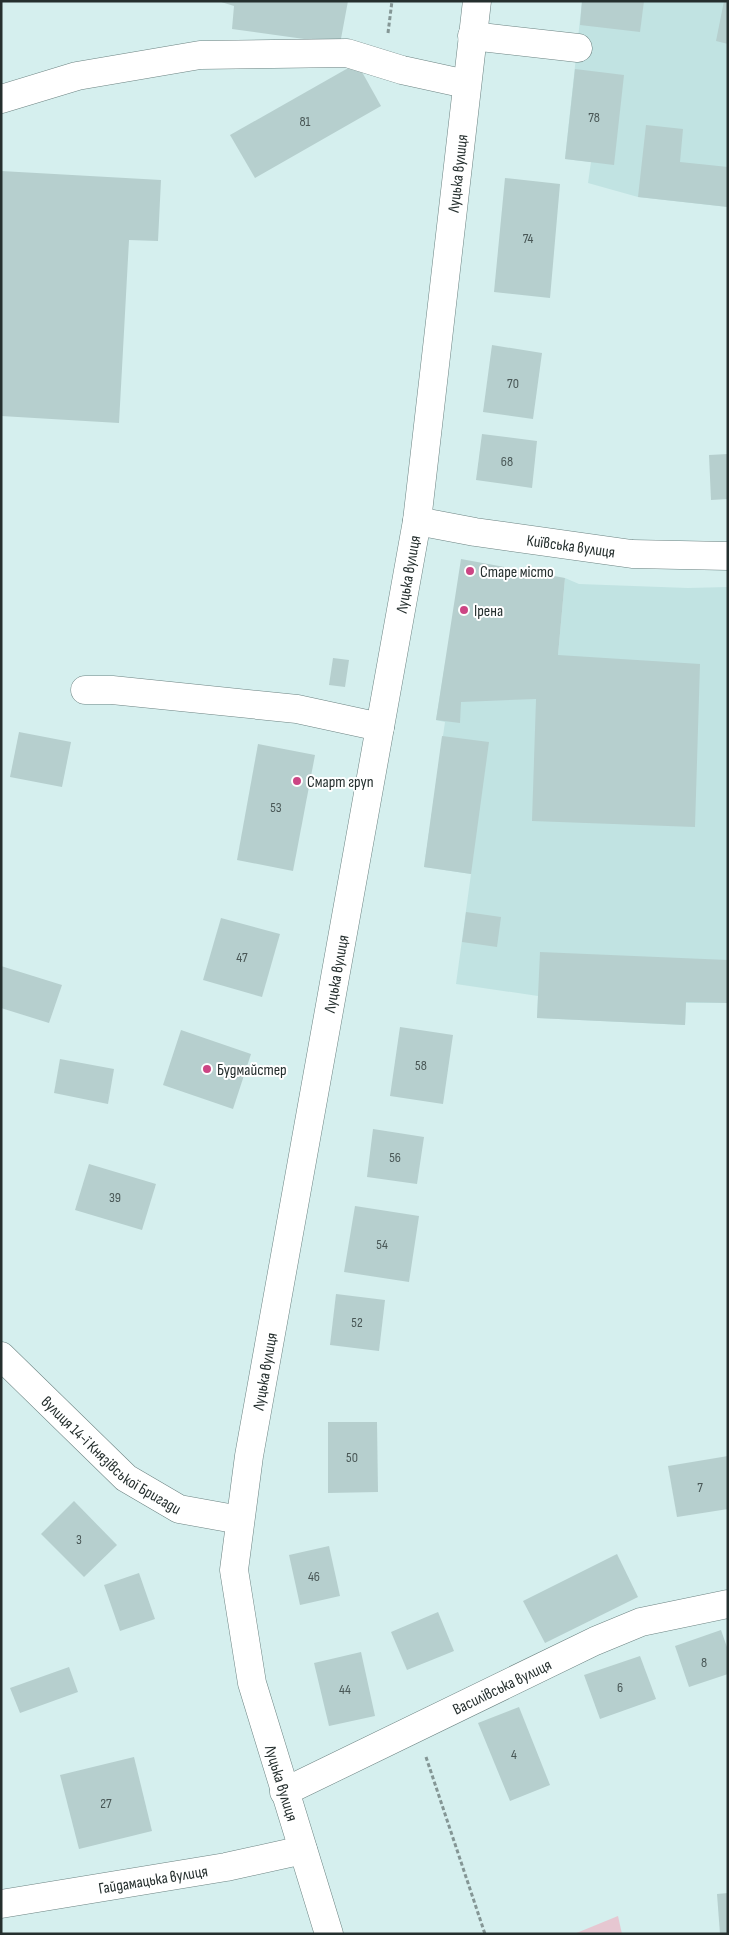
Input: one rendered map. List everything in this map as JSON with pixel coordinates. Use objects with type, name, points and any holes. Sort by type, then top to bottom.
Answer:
[{"type":"main road","name":"Луцька вулиця","points":[[329,1934],[252,1683],[234,1570],[251,1447],[417,521],[477,1]]},
{"type":"main road","points":[[472,36],[578,48]]},
{"type":"main road","points":[[1,99],[77,76],[200,54],[347,53],[402,70],[466,84]]},
{"type":"main road","name":"Київська вулиця","points":[[417,521],[475,532],[632,554],[728,556]]},
{"type":"main road","points":[[85,690],[112,690],[297,709],[380,727]]},
{"type":"main road","name":"вулиця 14-ї Князівської Бригади","points":[[1,1356],[126,1478],[179,1509],[240,1520]]},
{"type":"main road","name":"Василівська вулиця","points":[[284,1792],[586,1645],[641,1622],[728,1604]]},
{"type":"main road","name":"Гайдамацька вулиця","points":[[1,1904],[226,1867],[303,1850]]},
{"type":"path","points":[[416,1728],[485,1934]]},
{"type":"shaded area","points":[[582,1],[728,1],[728,207],[638,197],[588,183],[591,162],[565,159]]},
{"type":"shaded area","points":[[565,578],[579,584],[688,588],[728,587],[728,1003],[686,1003],[685,1025],[537,1018],[538,996],[456,984],[471,874],[424,867],[445,722],[436,720],[445,664],[558,655]]},
{"type":"shaded area","points":[[618,1916],[622,1934],[574,1934]]},
{"type":"building","points":[[218,1],[348,1],[340,44],[232,29],[234,6]]},
{"type":"building","points":[[582,1],[644,1],[640,32],[580,25]]},
{"type":"building","points":[[724,1],[728,1],[728,44],[716,41]]},
{"type":"building","points":[[357,63],[381,106],[255,178],[230,135]]},
{"type":"building","points":[[575,69],[624,75],[614,165],[565,159]]},
{"type":"building","points":[[646,125],[683,129],[680,162],[728,167],[728,207],[638,197]]},
{"type":"building","points":[[1,171],[161,180],[158,241],[129,240],[119,423],[1,416]]},
{"type":"building","points":[[505,178],[560,184],[550,298],[494,292]]},
{"type":"building","points":[[492,345],[542,353],[533,419],[483,412]]},
{"type":"building","points":[[482,434],[537,441],[532,488],[476,480]]},
{"type":"building","points":[[728,454],[728,499],[711,500],[709,455]]},
{"type":"building","points":[[461,559],[565,578],[558,655],[700,664],[695,827],[532,821],[536,699],[461,702],[460,723],[436,720]]},
{"type":"building","points":[[333,658],[349,660],[345,687],[329,685]]},
{"type":"building","points":[[19,732],[71,742],[62,787],[10,777]]},
{"type":"building","points":[[442,736],[489,742],[471,874],[424,867]]},
{"type":"building","points":[[258,744],[315,755],[293,871],[237,860]]},
{"type":"building","points":[[466,912],[501,917],[497,947],[462,942]]},
{"type":"building","points":[[221,918],[280,934],[262,997],[203,980]]},
{"type":"building","points":[[540,952],[728,960],[728,1003],[686,1002],[685,1025],[537,1018]]},
{"type":"building","points":[[1,966],[62,985],[49,1023],[1,1008]]},
{"type":"building","points":[[400,1027],[453,1035],[443,1104],[390,1096]]},
{"type":"building","name":"Будмайстер","points":[[181,1030],[251,1054],[233,1109],[163,1085]]},
{"type":"building","points":[[60,1059],[114,1069],[108,1104],[54,1093]]},
{"type":"building","points":[[373,1129],[424,1137],[417,1184],[367,1177]]},
{"type":"building","points":[[89,1164],[156,1184],[142,1230],[75,1210]]},
{"type":"building","points":[[355,1206],[419,1216],[409,1282],[344,1272]]},
{"type":"building","points":[[336,1294],[385,1300],[379,1351],[330,1345]]},
{"type":"building","points":[[328,1422],[377,1422],[378,1492],[328,1493]]},
{"type":"building","points":[[728,1456],[728,1509],[677,1517],[668,1466]]},
{"type":"building","points":[[74,1501],[117,1545],[84,1577],[41,1534]]},
{"type":"building","points":[[329,1546],[340,1596],[300,1605],[289,1555]]},
{"type":"building","points":[[617,1554],[638,1597],[545,1643],[523,1601]]},
{"type":"building","points":[[139,1573],[155,1619],[120,1631],[104,1585]]},
{"type":"building","points":[[438,1612],[454,1651],[407,1670],[391,1632]]},
{"type":"building","points":[[721,1630],[728,1650],[728,1674],[689,1687],[675,1646]]},
{"type":"building","points":[[361,1652],[375,1716],[329,1726],[314,1663]]},
{"type":"building","points":[[640,1656],[656,1699],[600,1719],[584,1675]]},
{"type":"building","points":[[69,1667],[78,1692],[20,1713],[10,1688]]},
{"type":"building","points":[[519,1707],[550,1785],[510,1801],[478,1723]]},
{"type":"building","points":[[134,1757],[152,1831],[79,1849],[60,1775]]},
{"type":"building","points":[[728,1893],[728,1934],[720,1934],[717,1894]]},
{"type":"place","name":"Старе місто","points":[[470,571]]},
{"type":"place","name":"Ірена","points":[[464,610]]},
{"type":"place","name":"Смарт груп","points":[[297,781]]},
{"type":"place","name":"Будмайстер","points":[[207,1069]]}]
